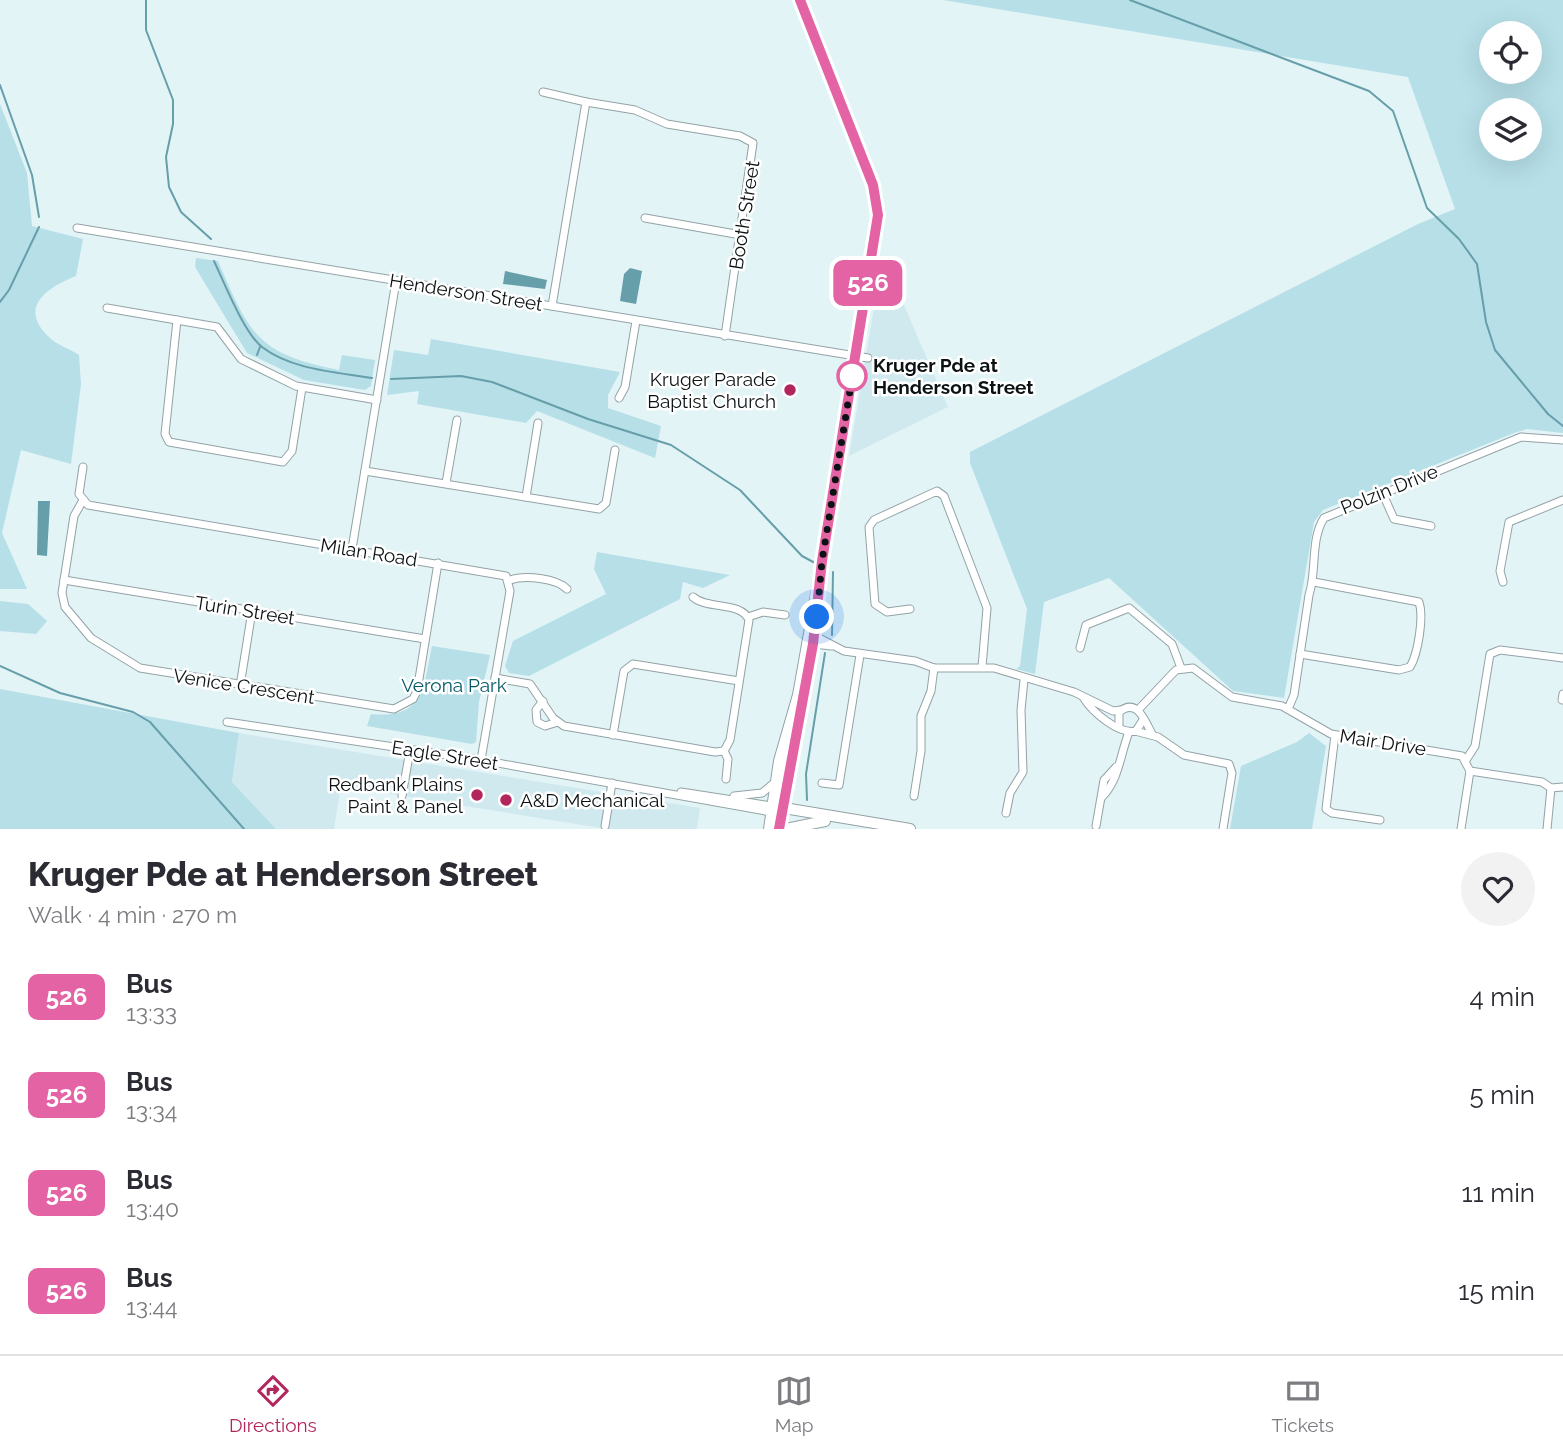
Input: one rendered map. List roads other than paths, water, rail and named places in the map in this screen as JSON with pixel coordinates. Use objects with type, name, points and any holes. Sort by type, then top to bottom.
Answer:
[{"type":"street","points":[[769,829],[777,810],[810,640],[877,221],[876,197],[799,2]]},
{"type":"street","points":[[543,92],[586,102],[552,306]]},
{"type":"street","name":"Booth Street","points":[[586,102],[629,108],[667,124],[751,140],[754,154],[725,336]]},
{"type":"street","points":[[645,218],[741,235]]},
{"type":"street","name":"Henderson Street","points":[[77,228],[868,358]]},
{"type":"street","points":[[352,549],[396,281]]},
{"type":"street","points":[[107,308],[216,327],[241,359],[302,388],[377,400]]},
{"type":"street","points":[[177,320],[173,344],[172,394],[165,434],[169,442],[283,462],[292,451],[302,388]]},
{"type":"street","points":[[620,398],[625,387],[636,321]]},
{"type":"street","points":[[446,483],[457,420]]},
{"type":"street","points":[[526,497],[538,423]]},
{"type":"street","name":"Polzin Drive","points":[[1288,709],[1294,695],[1309,595],[1314,582],[1313,566],[1324,518],[1521,437],[1563,440]]},
{"type":"street","points":[[365,471],[603,508],[608,499],[615,450]]},
{"type":"street","points":[[82,502],[79,489],[83,467]]},
{"type":"street","points":[[910,609],[887,612],[875,604],[869,527],[874,520],[937,491],[944,496],[987,608],[982,667]]},
{"type":"street","points":[[1382,492],[1394,519],[1431,526]]},
{"type":"street","points":[[1503,582],[1500,571],[1509,522],[1563,500]]},
{"type":"street","name":"Milan Road","points":[[82,502],[502,574],[510,580],[523,577],[562,584],[567,589]]},
{"type":"street","name":"Venice Crescent","points":[[82,502],[74,516],[63,604],[98,645],[146,670],[394,709],[416,695],[438,563]]},
{"type":"street","name":"Turin Street","points":[[64,580],[425,639]]},
{"type":"street","points":[[481,760],[510,580]]},
{"type":"street","points":[[1300,654],[1399,670],[1410,667],[1413,662],[1421,610],[1419,602],[1314,582]]},
{"type":"street","points":[[693,597],[700,603],[740,610],[748,617]]},
{"type":"street","points":[[1080,648],[1086,625],[1129,608],[1172,644],[1181,668],[1171,674],[1138,710]]},
{"type":"street","points":[[240,686],[252,611]]},
{"type":"street","points":[[748,617],[763,612],[785,615]]},
{"type":"street","points":[[724,751],[730,740],[748,617]]},
{"type":"street","points":[[810,640],[860,654],[915,661],[934,668],[994,668],[1024,680],[1083,696],[1113,711],[1130,707],[1138,710],[1152,734],[1184,755],[1226,763],[1231,767],[1223,829]]},
{"type":"street","points":[[779,829],[776,782],[810,640]]},
{"type":"street","points":[[1461,829],[1470,771],[1466,760],[1475,746],[1490,654],[1500,650],[1563,657]]},
{"type":"street","points":[[822,783],[839,786],[860,654]]},
{"type":"street","points":[[613,735],[622,677],[624,671],[633,664],[740,681]]},
{"type":"street","points":[[914,796],[921,751],[921,716],[931,691],[934,668]]},
{"type":"street","name":"Mair Drive","points":[[1181,668],[1198,670],[1232,697],[1288,709],[1335,735],[1457,754],[1466,760]]},
{"type":"street","points":[[495,677],[530,684],[558,722],[573,729],[724,751]]},
{"type":"street","points":[[1006,813],[1010,793],[1023,772],[1021,710],[1024,680]]},
{"type":"street","points":[[1083,696],[1092,709],[1119,726],[1132,732],[1152,734]]},
{"type":"street","points":[[543,701],[536,710],[537,722],[545,726],[558,722]]},
{"type":"street","points":[[1119,726],[1117,718],[1121,710]]},
{"type":"street","points":[[1096,826],[1104,780],[1116,767],[1132,732],[1143,720]]},
{"type":"street","name":"Eagle Street","points":[[227,722],[910,829]]},
{"type":"street","points":[[1335,735],[1326,808],[1332,813],[1380,821]]},
{"type":"street","points":[[402,796],[410,750]]},
{"type":"street","points":[[724,751],[728,759],[726,779]]},
{"type":"street","points":[[1470,771],[1542,782],[1551,788],[1563,786]]},
{"type":"street","points":[[713,796],[762,793],[776,782]]},
{"type":"street","points":[[605,826],[612,783]]},
{"type":"street","points":[[1547,829],[1551,788]]},
{"type":"street","name":"Eagle Street","points":[[663,792],[713,796],[825,821],[876,829]]},
{"type":"street","points":[[786,829],[825,821]]},
{"type":"waterway","points":[[146,0],[146,30],[173,100],[173,124],[166,157],[169,187],[181,212],[211,239]]},
{"type":"waterway","points":[[1130,0],[1369,91],[1393,111],[1427,208],[1459,239],[1477,264],[1486,322],[1495,350],[1548,414],[1563,426]]},
{"type":"waterway","points":[[0,85],[32,175],[39,217]]},
{"type":"waterway","points":[[0,302],[9,290],[39,227]]},
{"type":"waterway","points":[[214,261],[248,331],[262,347],[300,365],[372,378]]},
{"type":"waterway","points":[[257,355],[260,347]]},
{"type":"waterway","points":[[391,379],[461,376],[492,382],[588,419],[671,445],[740,490],[802,556],[815,563]]},
{"type":"waterway","points":[[832,635],[833,572]]},
{"type":"waterway","points":[[807,800],[806,774],[825,653]]},
{"type":"waterway","points":[[0,666],[60,693],[133,712],[150,722],[244,829]]},
{"type":"place","name":"Kruger Pde at Henderson Street","points":[[852,376]]},
{"type":"place","name":"Kruger Parade Baptist Church","points":[[790,390]]},
{"type":"place","name":"Redbank Plains Paint & Panel","points":[[477,795]]},
{"type":"place","name":"A&D Mechanical","points":[[506,800]]},
{"type":"park label","name":"Verona Park","points":[[454,685]]}]
